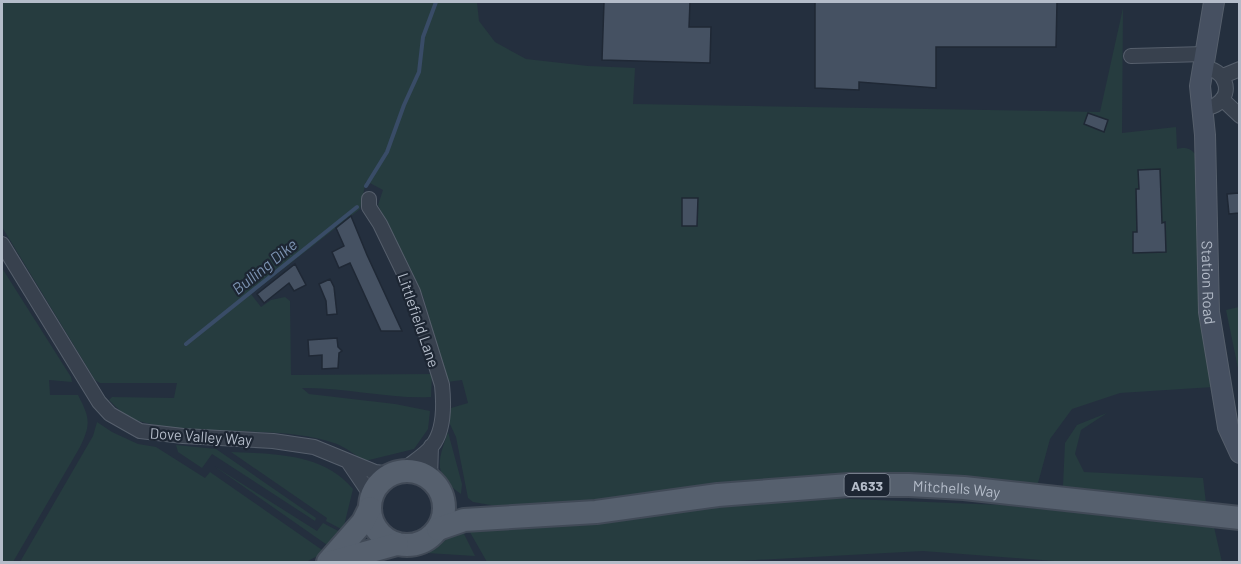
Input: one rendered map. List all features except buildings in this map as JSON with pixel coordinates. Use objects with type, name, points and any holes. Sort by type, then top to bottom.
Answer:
[{"type":"main road","name":"Station Road","points":[[1214,2],[1200,86],[1205,135],[1210,328],[1228,427],[1239,453]]},
{"type":"main road","points":[[330,562],[363,522],[377,486],[397,473],[422,474],[434,483],[442,494],[444,510],[438,529],[431,536],[409,545],[397,544],[386,539],[378,530],[372,520],[371,503]]},
{"type":"main road","name":"Mitchells Way","points":[[434,483],[463,506],[495,516]]},
{"type":"main road","name":"Mitchells Way","points":[[438,529],[464,520],[495,516],[549,516],[769,489],[861,485],[964,489],[1239,518]]},
{"type":"main road","points":[[330,562],[397,544]]},
{"type":"street","points":[[1131,56],[1204,61],[1223,76],[1225,88],[1222,99],[1217,104],[1203,109]]},
{"type":"street","points":[[1223,76],[1239,69]]},
{"type":"street","points":[[1222,99],[1239,116]]},
{"type":"street","name":"Littlefield Lane","points":[[369,199],[369,207],[380,224],[413,292],[442,385],[444,401],[441,423],[431,446],[397,473]]},
{"type":"street","name":"Dove Valley Way","points":[[2,244],[99,402],[110,414],[122,422],[140,431],[159,434],[273,441],[314,447],[375,472],[397,473]]},
{"type":"street","name":"Littlefield Lane","points":[[431,446],[434,483]]},
{"type":"street","name":"Dove Valley Way","points":[[349,463],[371,503]]},
{"type":"green space","points":[[2,2],[477,2],[479,21],[495,42],[526,59],[588,66],[635,68],[633,104],[1100,112],[1123,8],[1122,133],[1176,127],[1177,149],[1188,149],[1196,155],[1213,387],[1120,393],[1072,409],[1050,439],[1038,483],[802,479],[613,500],[502,507],[473,502],[468,498],[456,437],[449,422],[451,408],[468,403],[462,380],[447,382],[423,296],[378,205],[383,190],[366,181],[360,209],[251,294],[261,307],[271,300],[285,297],[290,301],[291,375],[432,374],[431,397],[302,388],[309,394],[395,404],[430,411],[428,429],[414,449],[365,461],[337,444],[313,437],[264,432],[188,430],[135,420],[119,410],[109,400],[112,397],[174,398],[177,383],[100,383],[95,380],[2,227]]},
{"type":"green space","points":[[2,268],[71,377],[72,382],[49,380],[50,395],[78,395],[88,421],[80,447],[13,562],[2,562]]},
{"type":"green space","points":[[1240,307],[1239,373],[1226,310]]},
{"type":"green space","points":[[1107,413],[1081,430],[1075,454],[1084,472],[1203,478],[1206,503],[1063,486],[1065,443],[1077,425]]},
{"type":"green space","points":[[97,422],[138,444],[156,447],[205,478],[210,472],[325,552],[306,562],[20,562],[93,436]]},
{"type":"green space","points":[[448,432],[462,484],[461,494],[445,480],[440,466]]},
{"type":"green space","points":[[176,445],[216,449],[316,518],[315,521],[212,454],[202,468],[178,452]]},
{"type":"green space","points":[[231,452],[297,458],[327,468],[341,477],[353,489],[343,530],[326,521],[327,518]]},
{"type":"green space","points":[[214,466],[317,531],[323,523],[342,533],[330,547]]},
{"type":"green space","points":[[777,496],[1002,505],[1214,527],[1222,562],[1067,562],[923,551],[719,562],[487,562],[467,527]]},
{"type":"green space","points":[[462,530],[475,556],[427,553],[452,535]]},
{"type":"waterway","name":"Bulling Dike","points":[[366,186],[387,152],[419,72],[423,37],[436,2]]},
{"type":"waterway","name":"Bulling Dike","points":[[186,344],[357,207]]}]
